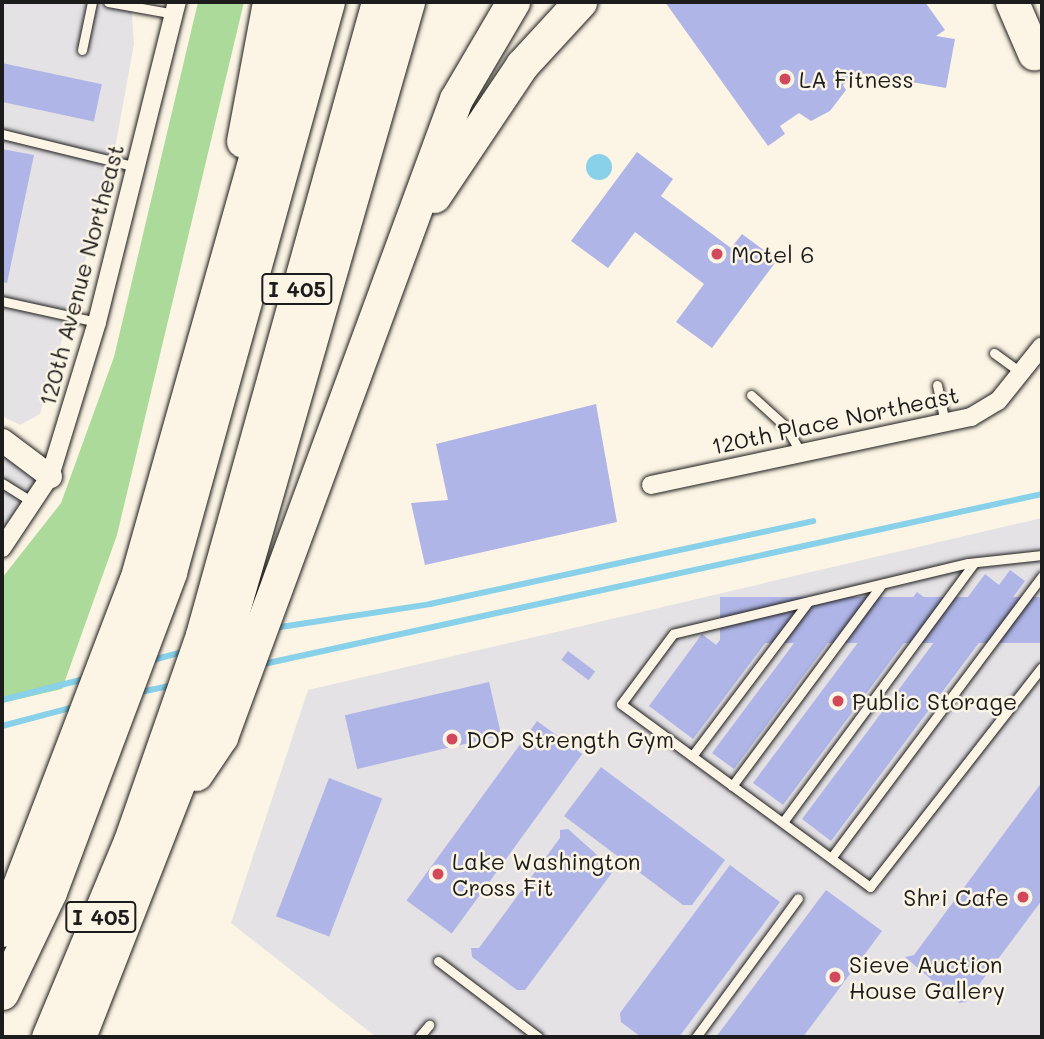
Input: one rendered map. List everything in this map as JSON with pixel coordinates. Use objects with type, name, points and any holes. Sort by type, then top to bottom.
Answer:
[{"type":"highway","points":[[223,286],[252,73],[270,2]]},
{"type":"highway","name":"I 405","points":[[2,993],[75,787],[223,286],[299,2]]},
{"type":"highway","name":"I 405","points":[[2,930],[75,787],[170,572],[328,2]]},
{"type":"highway","name":"I 405","points":[[79,1037],[173,806],[194,741],[232,573],[378,2]]},
{"type":"highway","name":"I 405","points":[[232,573],[408,2]]},
{"type":"highway","points":[[194,741],[285,562],[456,99],[513,2]]},
{"type":"highway","points":[[397,254],[522,65],[580,2]]},
{"type":"highway","points":[[1012,2],[1034,53]]},
{"type":"highway","name":"I 405","points":[[48,1037],[194,741]]},
{"type":"street","name":"120th Avenue Northeast","points":[[2,548],[35,504],[50,476],[97,321],[138,168],[176,8]]},
{"type":"street","name":"120th Place Northeast","points":[[652,485],[945,423],[998,401],[1042,346]]},
{"type":"street","points":[[2,440],[50,476]]},
{"type":"lane","points":[[82,50],[92,2]]},
{"type":"lane","points":[[108,2],[176,8]]},
{"type":"lane","points":[[2,134],[138,168]]},
{"type":"lane","points":[[2,301],[97,321]]},
{"type":"lane","points":[[995,353],[1022,373]]},
{"type":"lane","points":[[937,385],[945,423]]},
{"type":"lane","points":[[751,396],[786,427],[801,453]]},
{"type":"lane","points":[[2,483],[35,504]]},
{"type":"lane","points":[[1042,555],[974,563],[673,634],[621,704],[870,887],[1042,667]]},
{"type":"lane","points":[[782,822],[974,563]]},
{"type":"lane","points":[[831,858],[1042,576]]},
{"type":"lane","points":[[733,786],[882,584]]},
{"type":"lane","points":[[692,756],[808,602]]},
{"type":"lane","points":[[696,1037],[797,898]]},
{"type":"lane","points":[[438,961],[538,1037]]},
{"type":"lane","points":[[419,1037],[429,1025]]},
{"type":"shaded area","points":[[2,2],[131,2],[134,44],[110,176],[40,414],[20,425],[2,416]]},
{"type":"shaded area","points":[[2,440],[50,476],[2,548]]},
{"type":"shaded area","points":[[1042,518],[1042,1037],[376,1037],[231,923],[308,690]]},
{"type":"green space","points":[[198,2],[244,2],[117,535],[62,689],[2,703],[2,578],[61,503],[114,357]]},
{"type":"water","points":[[599,154],[608,158],[612,167],[608,176],[599,180],[590,176],[586,167],[590,158]]},
{"type":"building","name":"LA Fitness","points":[[665,2],[925,2],[945,30],[936,36],[955,39],[946,88],[859,73],[843,85],[846,90],[830,111],[811,121],[799,113],[780,126],[785,134],[768,146]]},
{"type":"building","points":[[2,63],[102,84],[94,121],[2,102]]},
{"type":"building","points":[[2,149],[34,155],[7,283],[2,282]]},
{"type":"building","name":"Motel 6","points":[[637,152],[673,179],[661,196],[731,248],[742,234],[777,260],[712,348],[676,322],[704,284],[635,232],[608,268],[571,241]]},
{"type":"building","points":[[596,404],[617,522],[425,565],[411,503],[448,500],[436,444]]},
{"type":"building","points":[[1010,570],[1025,581],[831,841],[802,819],[985,574],[999,585]]},
{"type":"building","points":[[917,592],[933,604],[783,805],[753,783],[892,597],[906,607]]},
{"type":"building","points":[[720,597],[1042,597],[1042,643],[720,643]]},
{"type":"building","points":[[830,609],[845,620],[734,769],[712,753],[818,611],[825,616]]},
{"type":"building","points":[[753,627],[769,638],[693,739],[649,706],[702,634],[716,645],[728,630],[743,641]]},
{"type":"building","points":[[568,651],[595,671],[589,680],[561,660]]},
{"type":"building","points":[[489,682],[501,736],[357,769],[345,715]]},
{"type":"building","points":[[537,721],[582,754],[452,934],[407,901]]},
{"type":"building","points":[[601,767],[725,860],[692,905],[683,905],[564,816]]},
{"type":"building","points":[[329,778],[382,798],[329,937],[276,916]]},
{"type":"building","points":[[1042,782],[1042,900],[966,1002],[959,1003],[905,957],[914,955]]},
{"type":"building","points":[[568,829],[614,870],[525,990],[517,990],[472,957],[471,948],[479,948],[560,838],[560,830]]},
{"type":"building","points":[[730,865],[780,902],[679,1037],[641,1037],[621,1022],[620,1013]]},
{"type":"building","points":[[826,890],[882,931],[803,1037],[716,1037]]},
{"type":"waterway","points":[[259,665],[1042,494]]},
{"type":"waterway","points":[[274,628],[430,604],[813,521]]},
{"type":"waterway","points":[[149,661],[186,651]]},
{"type":"waterway","points":[[2,700],[88,678]]},
{"type":"waterway","points":[[136,693],[173,685]]},
{"type":"waterway","points":[[2,726],[74,707]]},
{"type":"place","name":"LA Fitness","points":[[785,79]]},
{"type":"place","name":"Motel 6","points":[[717,254]]},
{"type":"place","name":"Public Storage","points":[[838,701]]},
{"type":"place","name":"DOP Strength Gym","points":[[452,739]]},
{"type":"place","name":"Lake Washington Cross Fit","points":[[438,874]]},
{"type":"place","name":"Shri Cafe","points":[[1023,897]]},
{"type":"place","name":"Sieve Auction House Gallery","points":[[835,977]]}]
